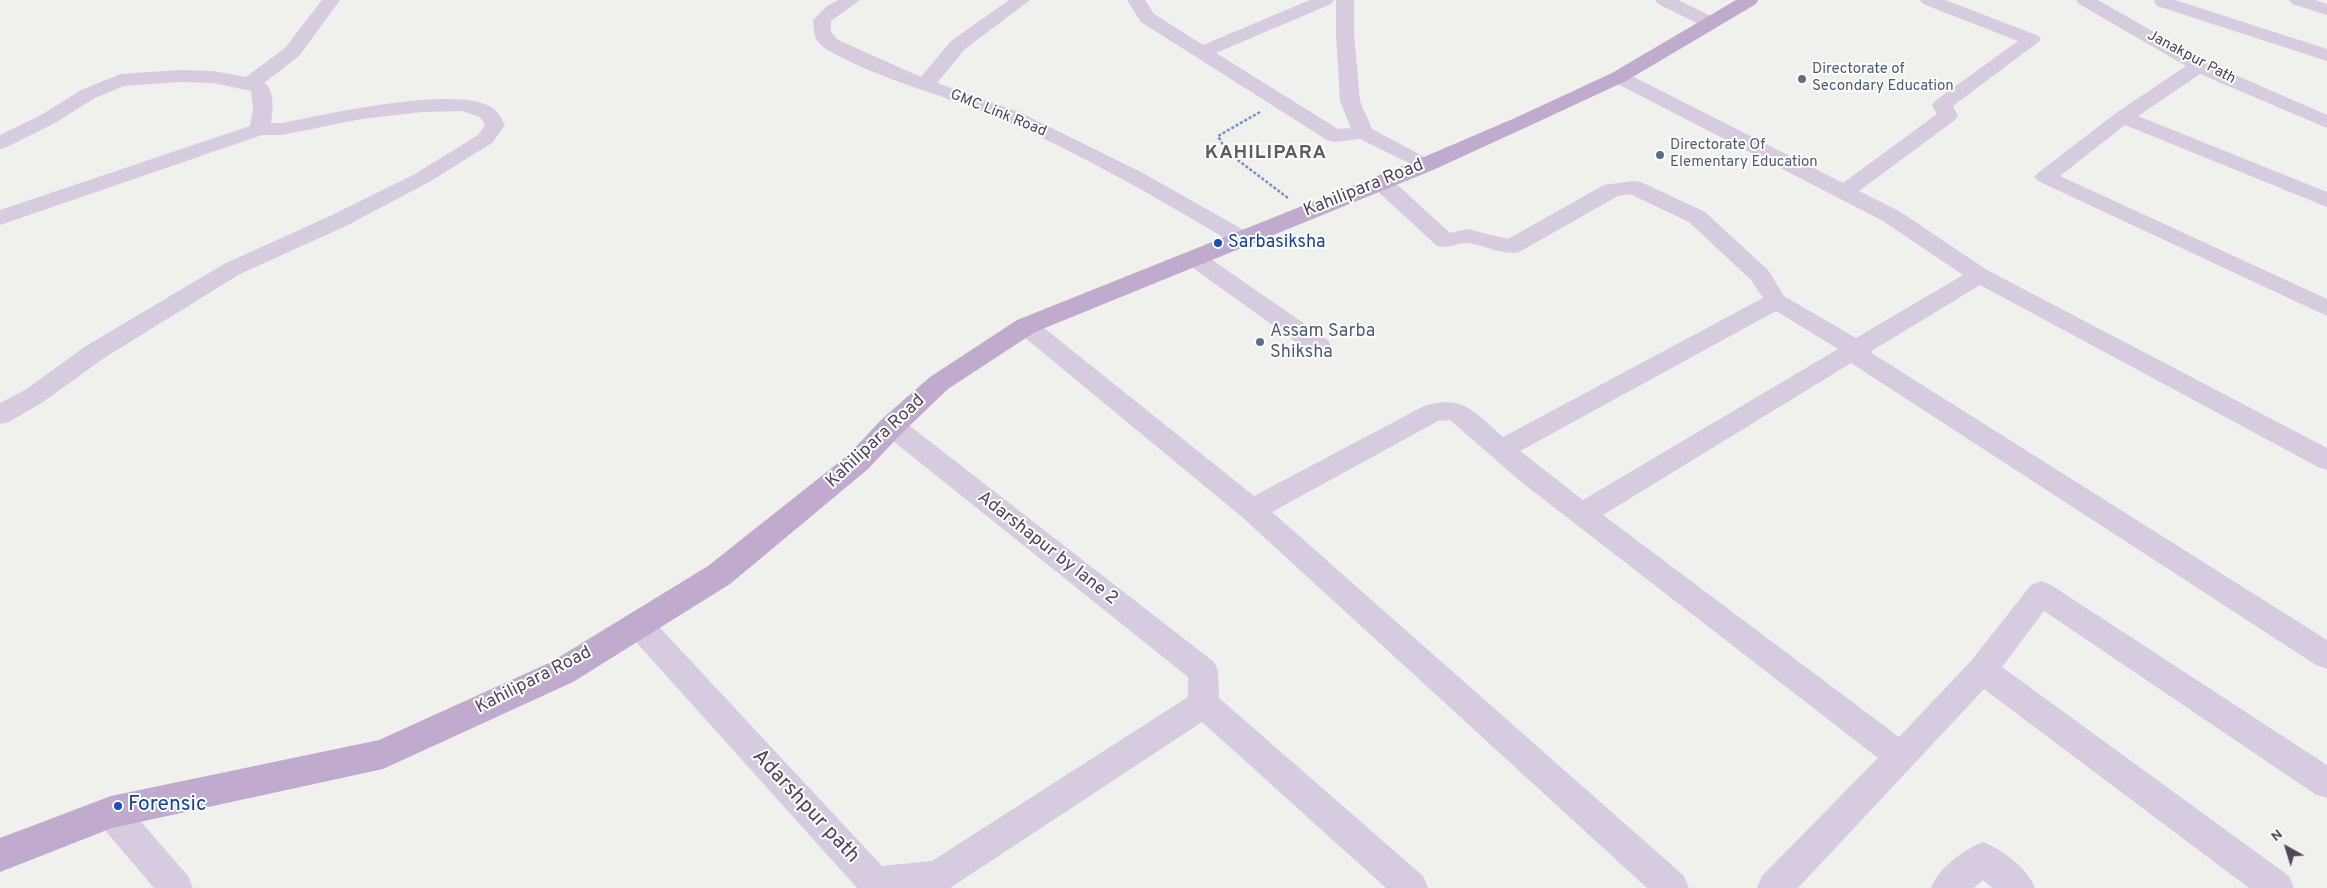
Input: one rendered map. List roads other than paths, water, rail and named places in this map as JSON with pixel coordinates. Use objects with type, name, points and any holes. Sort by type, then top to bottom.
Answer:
[{"type":"main road","name":"Kahilipara Road","points":[[0,856],[111,812],[383,754],[562,672],[718,575],[858,462],[892,426],[939,383],[1026,326],[1425,165],[1619,77],[1749,0]]},
{"type":"street","points":[[250,84],[292,52],[331,0]]},
{"type":"street","name":"GMC Link Road","points":[[852,0],[833,10],[822,20],[822,32],[831,44],[902,77],[1012,116],[1134,176],[1241,238]]},
{"type":"street","points":[[925,85],[958,45],[1020,0]]},
{"type":"street","points":[[1136,0],[1147,18],[1334,136],[1363,133],[1425,165]]},
{"type":"street","points":[[1200,53],[1325,0]]},
{"type":"street","points":[[1345,0],[1345,33],[1350,100],[1363,133]]},
{"type":"street","points":[[1664,0],[1711,23]]},
{"type":"street","points":[[1844,192],[1948,116],[1942,105],[2032,40],[1929,0]]},
{"type":"street","name":"Janakpur Path","points":[[2084,0],[2199,66],[2327,122]]},
{"type":"street","points":[[2298,0],[2327,10]]},
{"type":"street","points":[[2163,2],[2327,55]]},
{"type":"street","points":[[2199,66],[2124,117],[2045,177],[2327,308]]},
{"type":"street","points":[[0,143],[48,119],[88,94],[121,80],[178,76],[213,77],[250,84],[260,88],[263,110],[260,129]]},
{"type":"street","points":[[1619,77],[1891,216],[1979,275],[2327,460]]},
{"type":"street","points":[[0,218],[78,188],[189,154],[260,129],[282,129],[361,113],[422,106],[464,105],[487,113],[495,125],[484,139],[422,178],[338,221],[232,269],[96,352],[34,396],[0,415]]},
{"type":"street","points":[[2124,117],[2327,200]]},
{"type":"street","points":[[1381,182],[1445,241],[1466,236],[1511,247],[1612,190],[1633,186],[1697,217],[1760,275],[1776,301],[1855,350],[2327,656]]},
{"type":"street","points":[[1194,258],[1319,346]]},
{"type":"street","points":[[1582,514],[1979,275]]},
{"type":"street","points":[[1501,450],[1776,301]]},
{"type":"street","points":[[1026,326],[1252,510],[1672,888]]},
{"type":"street","points":[[1252,510],[1433,412],[1456,412],[1582,514],[1901,757]]},
{"type":"street","name":"Adarshapur by lane 2","points":[[892,426],[1203,671],[1204,704]]},
{"type":"street","points":[[1774,888],[1982,670],[2041,594],[2327,782]]},
{"type":"street","name":"Adarshpur path","points":[[638,624],[875,883],[937,878],[1204,704]]},
{"type":"street","points":[[1982,670],[2277,888]]},
{"type":"street","points":[[1204,704],[1411,888]]},
{"type":"street","points":[[111,812],[176,888]]},
{"type":"street","points":[[1948,888],[1983,858],[2018,888]]},
{"type":"place","name":"Directorate of Secondary Education","points":[[1802,79]]},
{"type":"place","name":"Directorate Of Elementary Education","points":[[1660,155]]},
{"type":"place","name":"Sarbasiksha","points":[[1218,243]]},
{"type":"place","name":"Assam Sarba Shiksha","points":[[1260,342]]},
{"type":"place","name":"Forensic","points":[[118,806]]},
{"type":"district","name":"KAHILIPARA","points":[[1266,154]]}]
